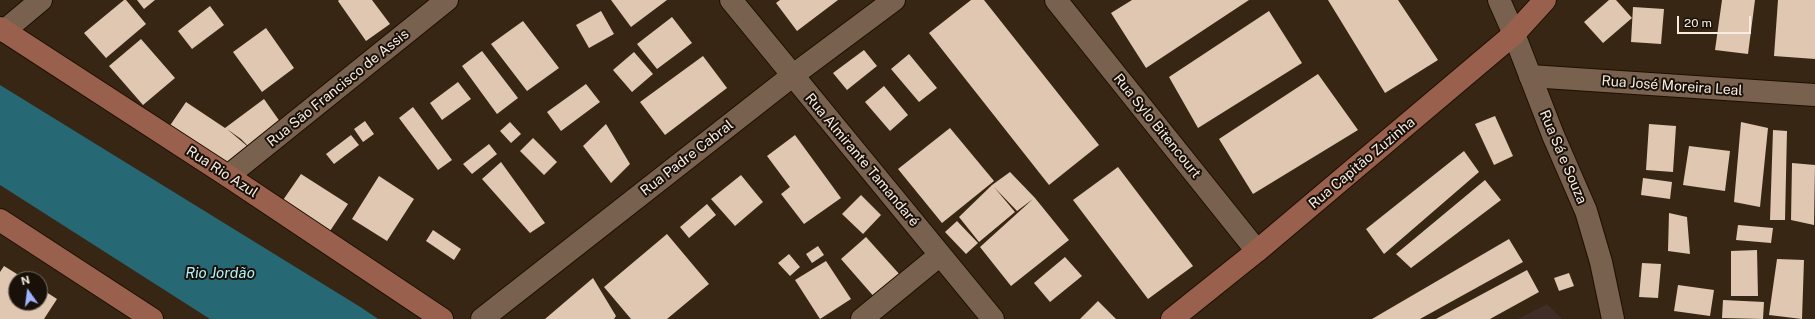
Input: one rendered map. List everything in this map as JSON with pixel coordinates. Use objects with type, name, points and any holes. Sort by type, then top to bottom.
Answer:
[{"type":"main road","name":"Rua Capitão Zuzinha","points":[[1172,319],[1257,251],[1514,34],[1545,0]]},
{"type":"main road","name":"Rua Rio Azul","points":[[2,29],[228,176],[442,319]]},
{"type":"main road","points":[[0,220],[152,319]]},
{"type":"street","points":[[2,29],[41,0]]},
{"type":"street","name":"Rua São Francisco de Assis","points":[[228,176],[447,0]]},
{"type":"street","name":"Rua Almirante Tamandaré","points":[[731,0],[992,319]]},
{"type":"street","name":"Rua Padre Cabral","points":[[482,319],[792,76],[894,0]]},
{"type":"street","name":"Rua Sylo Bitencourt","points":[[1056,0],[1257,251]]},
{"type":"street","name":"Rua Sá e Souza","points":[[1499,0],[1586,211],[1601,262],[1613,319]]},
{"type":"street","name":"Rua José Moreira Leal","points":[[1530,76],[1815,95]]},
{"type":"street","points":[[862,319],[940,255]]},
{"type":"shaded area","points":[[1547,304],[1562,319],[1518,319]]},
{"type":"water","name":"Rio Jordão","points":[[0,85],[378,319],[210,319],[0,185]]},
{"type":"building","points":[[124,0],[126,0],[146,24],[106,58],[84,33]]},
{"type":"building","points":[[137,0],[155,0],[144,9]]},
{"type":"building","points":[[372,0],[390,24],[366,41],[338,1]]},
{"type":"building","points":[[611,0],[667,0],[631,27]]},
{"type":"building","points":[[780,0],[838,0],[797,31],[776,3]]},
{"type":"building","points":[[971,0],[984,0],[1099,145],[1049,185],[929,33]]},
{"type":"building","points":[[1132,0],[1249,0],[1146,68],[1111,13]]},
{"type":"building","points":[[1328,0],[1398,0],[1438,60],[1385,93]]},
{"type":"building","points":[[1609,0],[1616,0],[1632,18],[1603,43],[1584,22]]},
{"type":"building","points":[[1722,0],[1755,0],[1748,54],[1715,50]]},
{"type":"building","points":[[1778,0],[1815,0],[1815,59],[1774,56]]},
{"type":"building","points":[[210,6],[224,25],[192,49],[178,31]]},
{"type":"building","points":[[1633,7],[1664,9],[1661,44],[1631,42]]},
{"type":"building","points":[[601,11],[614,34],[589,48],[576,25]]},
{"type":"building","points":[[1269,11],[1302,63],[1198,128],[1169,77]]},
{"type":"building","points":[[672,17],[692,43],[657,69],[637,44]]},
{"type":"building","points":[[523,21],[559,68],[527,91],[491,44]]},
{"type":"building","points":[[266,28],[294,68],[262,92],[233,52]]},
{"type":"building","points":[[141,39],[175,78],[143,105],[109,66]]},
{"type":"building","points":[[864,50],[877,66],[847,90],[833,73]]},
{"type":"building","points":[[482,51],[518,98],[497,114],[462,66]]},
{"type":"building","points":[[634,52],[653,74],[632,92],[613,70]]},
{"type":"building","points":[[909,54],[937,88],[919,102],[891,69]]},
{"type":"building","points":[[703,56],[727,88],[665,135],[640,102]]},
{"type":"building","points":[[1318,74],[1358,130],[1253,194],[1219,139]]},
{"type":"building","points":[[458,82],[471,99],[442,120],[430,103]]},
{"type":"building","points":[[586,84],[600,102],[561,131],[547,112]]},
{"type":"building","points":[[884,86],[908,115],[890,131],[865,102]]},
{"type":"building","points":[[264,99],[283,126],[252,150],[241,139],[227,129],[253,151],[223,165],[169,127],[186,102],[225,128]]},
{"type":"building","points":[[413,107],[452,160],[438,170],[399,118]]},
{"type":"building","points":[[1495,116],[1513,156],[1494,165],[1475,124]]},
{"type":"building","points":[[365,121],[374,134],[363,142],[354,129]]},
{"type":"building","points":[[510,122],[521,134],[511,143],[500,131]]},
{"type":"building","points":[[1741,122],[1768,128],[1760,207],[1734,202]]},
{"type":"building","points":[[606,124],[630,164],[611,183],[583,146]]},
{"type":"building","points":[[1649,124],[1676,126],[1673,172],[1646,170]]},
{"type":"building","points":[[950,128],[994,181],[942,223],[898,169]]},
{"type":"building","points":[[1773,130],[1787,131],[1785,220],[1770,220]]},
{"type":"building","points":[[351,135],[359,145],[334,164],[326,154]]},
{"type":"building","points":[[795,135],[841,198],[804,224],[781,194],[790,187],[767,156]]},
{"type":"building","points":[[533,138],[557,162],[544,175],[520,151]]},
{"type":"building","points":[[489,144],[497,154],[472,174],[463,164]]},
{"type":"building","points":[[1689,146],[1730,151],[1725,191],[1683,185]]},
{"type":"building","points":[[1464,151],[1479,172],[1384,254],[1366,229]]},
{"type":"building","points":[[501,162],[545,223],[530,233],[482,179]]},
{"type":"building","points":[[1792,163],[1815,165],[1814,225],[1791,220]]},
{"type":"building","points":[[1118,167],[1193,266],[1148,299],[1073,200]]},
{"type":"building","points":[[1010,172],[1035,198],[1069,240],[1011,286],[980,247],[1033,199],[1017,211],[994,187],[1015,212],[979,242],[959,217],[992,185]]},
{"type":"building","points":[[301,174],[348,204],[328,234],[281,203]]},
{"type":"building","points":[[741,175],[763,202],[735,226],[711,199]]},
{"type":"building","points":[[379,176],[414,199],[387,241],[352,219]]},
{"type":"building","points":[[1643,178],[1672,182],[1670,199],[1641,195]]},
{"type":"building","points":[[1485,180],[1501,200],[1411,268],[1396,254]]},
{"type":"building","points":[[861,195],[881,215],[863,234],[842,214]]},
{"type":"building","points":[[707,204],[716,215],[689,238],[680,227]]},
{"type":"building","points":[[1669,213],[1687,217],[1690,254],[1668,251]]},
{"type":"building","points":[[957,221],[978,243],[966,254],[945,232]]},
{"type":"building","points":[[1738,225],[1773,228],[1771,243],[1736,240]]},
{"type":"building","points":[[433,230],[461,249],[454,260],[426,241]]},
{"type":"building","points":[[667,234],[709,284],[667,319],[631,319],[604,287]]},
{"type":"building","points":[[866,237],[901,276],[876,299],[841,259]]},
{"type":"building","points":[[1509,239],[1523,262],[1420,319],[1372,319]]},
{"type":"building","points":[[818,246],[824,255],[812,263],[806,254]]},
{"type":"building","points":[[1757,250],[1758,296],[1731,296],[1731,251]]},
{"type":"building","points":[[789,254],[800,267],[790,276],[778,263]]},
{"type":"building","points":[[1065,257],[1082,276],[1050,302],[1034,283]]},
{"type":"building","points":[[1777,259],[1804,260],[1802,319],[1769,315]]},
{"type":"building","points":[[826,261],[851,299],[820,319],[795,280]]},
{"type":"building","points":[[1642,263],[1661,264],[1658,298],[1639,297]]},
{"type":"building","points":[[4,266],[12,271],[8,271],[8,311],[48,311],[48,293],[57,299],[44,319],[0,319],[0,272]]},
{"type":"building","points":[[1527,270],[1539,292],[1490,319],[1436,319]]},
{"type":"building","points":[[1569,273],[1574,286],[1559,291],[1554,278]]},
{"type":"building","points":[[593,278],[616,316],[614,319],[545,319]]},
{"type":"building","points":[[1678,285],[1714,290],[1710,316],[1674,311]]},
{"type":"building","points":[[1723,300],[1764,302],[1763,319],[1722,318]]},
{"type":"building","points":[[1098,301],[1116,319],[1080,319]]}]
